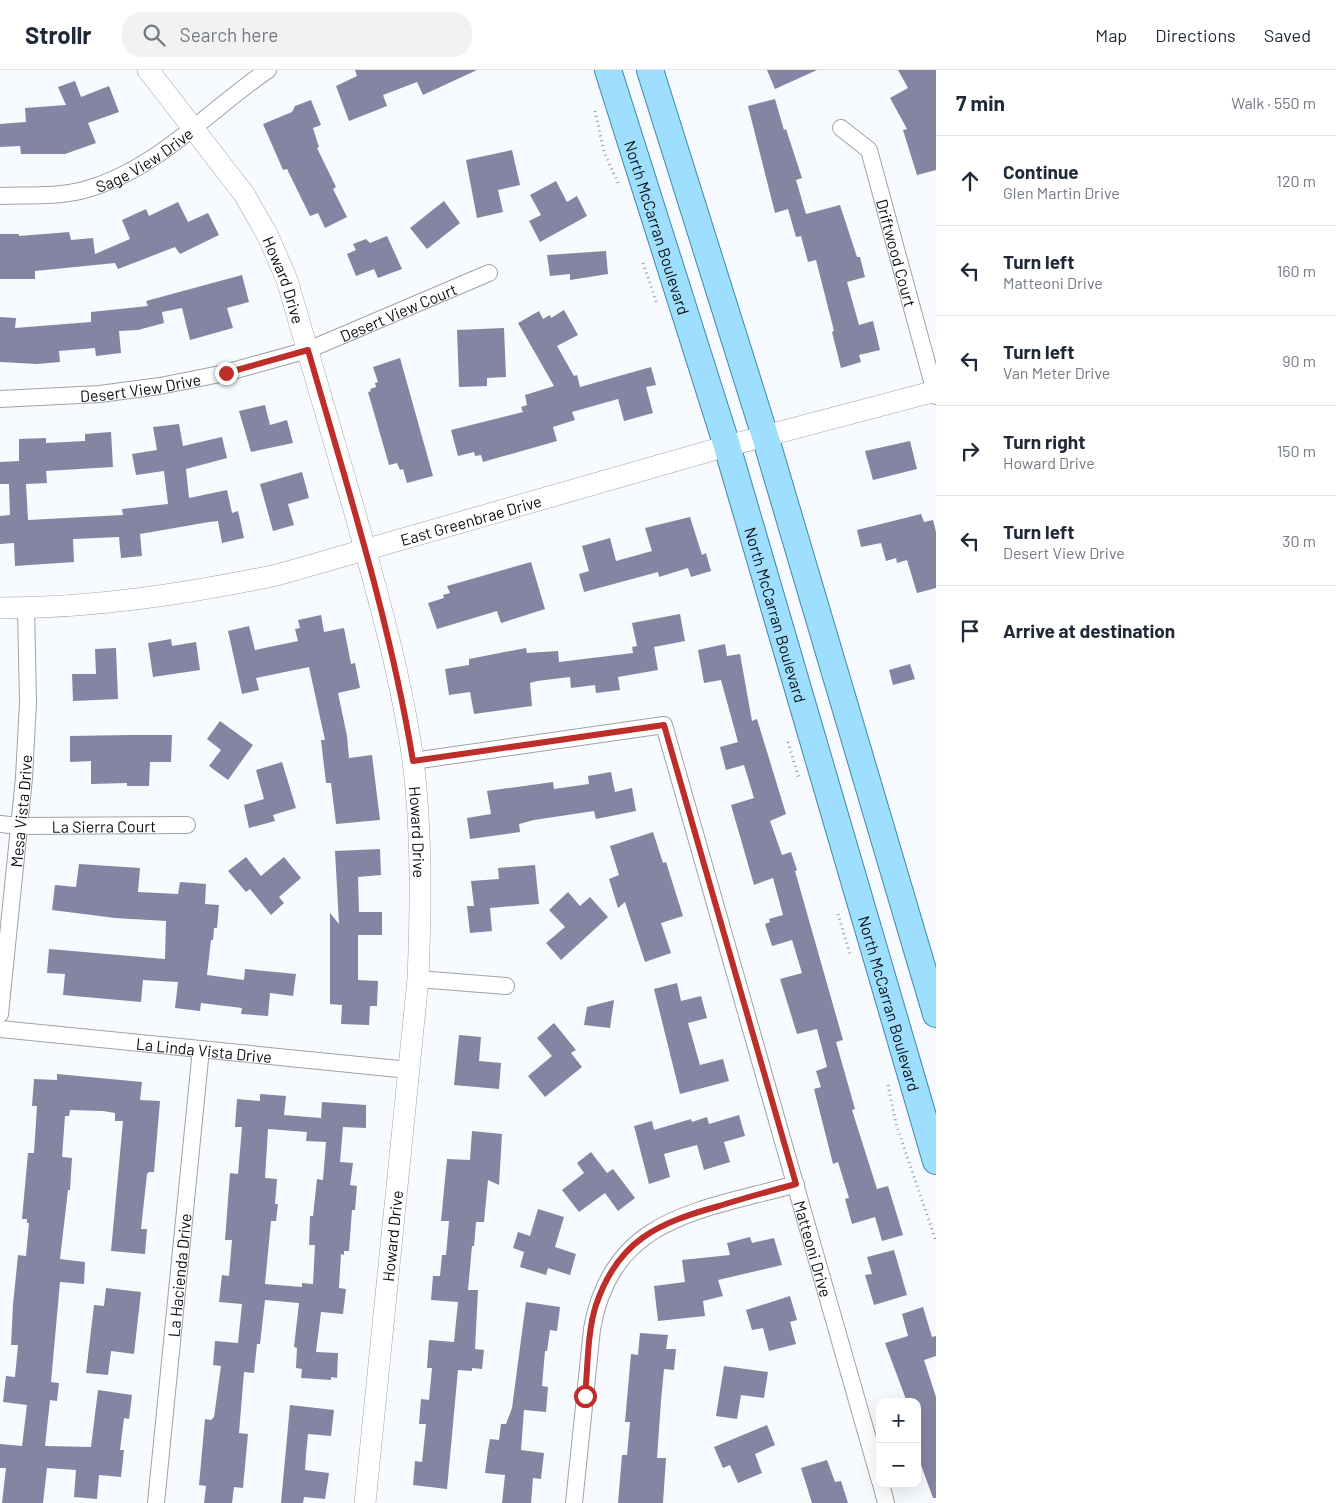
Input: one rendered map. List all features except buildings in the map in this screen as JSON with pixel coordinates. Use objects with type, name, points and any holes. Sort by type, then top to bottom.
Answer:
[{"type":"main road","name":"North McCarran Boulevard","points":[[608,70],[727,446],[936,1161]]},
{"type":"main road","points":[[650,70],[765,436],[936,1014]]},
{"type":"street","name":"Howard Drive","points":[[148,70],[244,194],[268,236],[287,280],[384,616],[402,691],[413,761],[420,836],[421,911],[418,980],[365,1503]]},
{"type":"street","name":"Sage View Drive","points":[[0,196],[74,191],[111,181],[138,168],[268,70]]},
{"type":"street","name":"Driftwood Court","points":[[841,128],[869,150],[936,393]]},
{"type":"street","name":"Desert View Court","points":[[308,350],[489,273]]},
{"type":"street","name":"Desert View Drive","points":[[0,399],[91,395],[160,386],[226,373],[308,350]]},
{"type":"street","name":"East Greenbrae Drive","points":[[0,608],[129,601],[204,590],[277,575],[727,446],[936,393]]},
{"type":"street","name":"Mesa Vista Drive","points":[[0,1014],[19,826],[28,702],[26,608]]},
{"type":"street","name":"Matteoni Drive","points":[[413,761],[664,725],[876,1469]]},
{"type":"street","name":"La Sierra Court","points":[[0,824],[19,826],[188,825]]},
{"type":"street","points":[[418,980],[506,986]]},
{"type":"street","name":"La Linda Vista Drive","points":[[0,1028],[409,1070]]},
{"type":"street","name":"La Hacienda Drive","points":[[156,1503],[201,1049]]},
{"type":"street","points":[[574,1503],[593,1321],[605,1284],[618,1262],[640,1240],[674,1219],[796,1184]]},
{"type":"street","name":"Matteoni Drive","points":[[882,1488],[886,1503]]},
{"type":"route","points":[[226,373],[308,350],[384,616],[402,691],[413,761],[664,725],[796,1184],[674,1219],[651,1231],[634,1244],[618,1262],[605,1284],[596,1307],[585,1396]]}]
